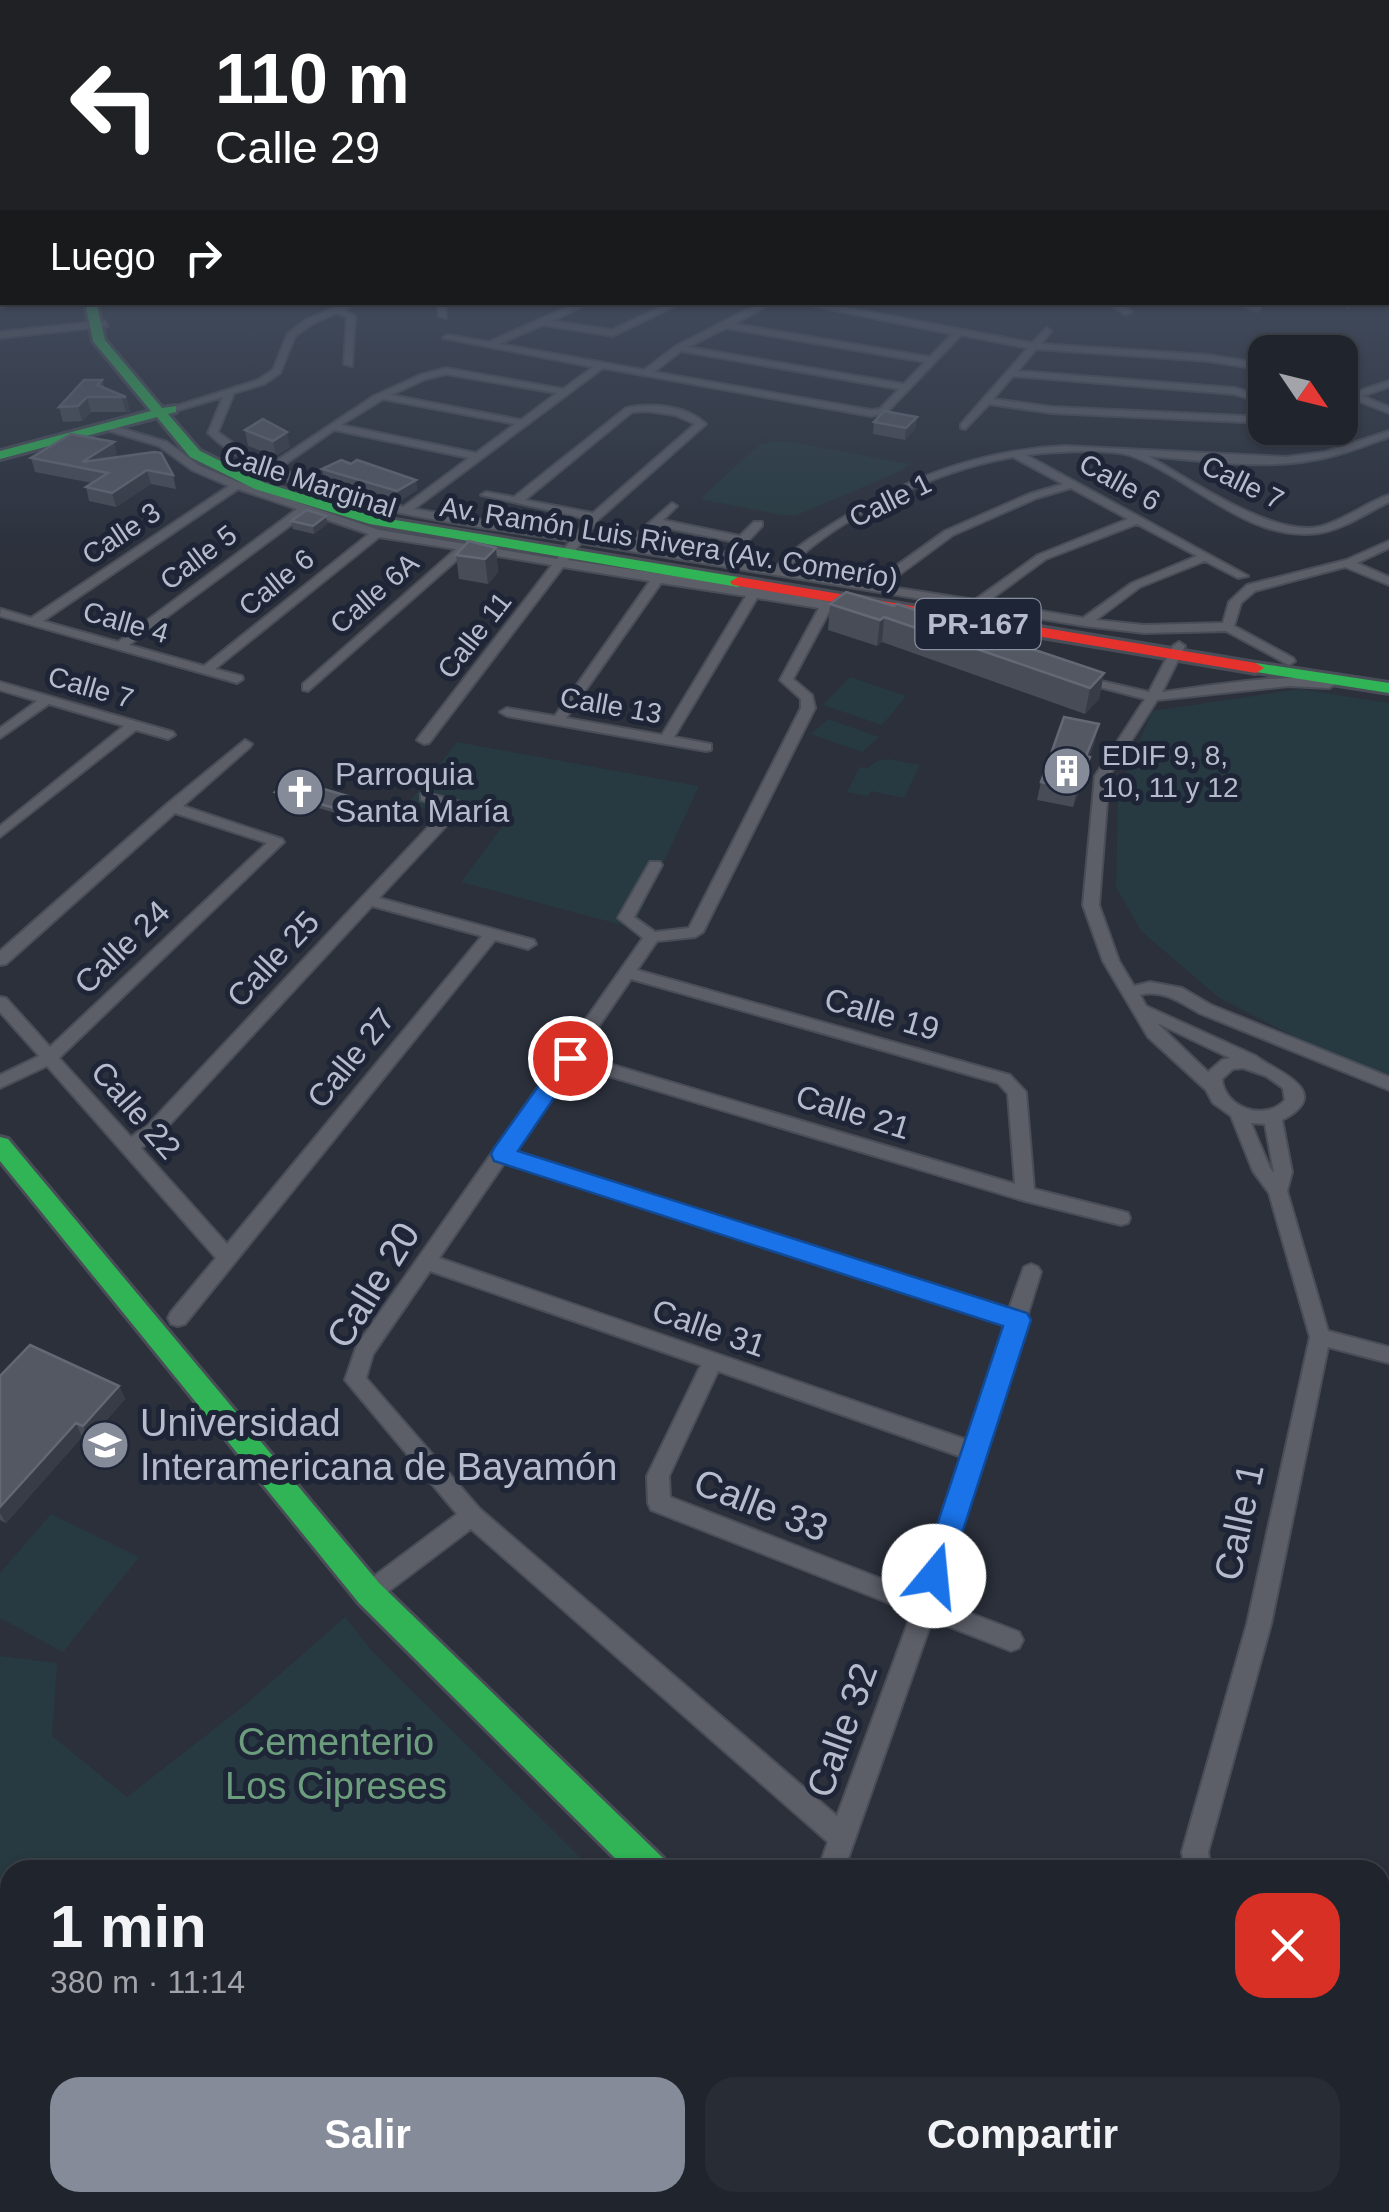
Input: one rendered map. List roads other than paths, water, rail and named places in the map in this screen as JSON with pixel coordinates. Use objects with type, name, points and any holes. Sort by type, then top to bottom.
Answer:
[{"type":"main road","name":"Av. Ramón Luis Rivera (Av. Comerío)","points":[[117,360],[204,460],[260,486],[391,526],[1176,651],[1389,691]]},
{"type":"main road","points":[[0,455],[164,411]]},
{"type":"main road","name":"Av. Ramón Luis Rivera (Av. Comerío)","points":[[1176,651],[1289,661],[1389,678]]},
{"type":"main road","points":[[0,1145],[370,1593],[641,1860]]},
{"type":"street","points":[[164,411],[261,382],[277,371],[281,360]]},
{"type":"street","points":[[575,360],[871,414],[883,411],[933,360]]},
{"type":"street","points":[[646,373],[663,360]]},
{"type":"street","points":[[750,360],[906,387]]},
{"type":"street","points":[[965,426],[1021,360]]},
{"type":"street","points":[[1222,360],[1248,364]]},
{"type":"street","points":[[405,512],[601,365]]},
{"type":"street","points":[[272,468],[384,396],[446,371],[566,392]]},
{"type":"street","points":[[1010,373],[1248,395]]},
{"type":"street","points":[[1358,394],[1389,384]]},
{"type":"street","name":"Calle Marginal","points":[[230,392],[213,433],[272,468],[337,492],[659,577],[827,605],[934,630]]},
{"type":"street","points":[[384,396],[523,423]]},
{"type":"street","points":[[1358,398],[1389,410]]},
{"type":"street","points":[[986,401],[1052,410],[1248,419]]},
{"type":"street","name":"Calle 11","points":[[424,740],[595,517],[701,424],[695,418],[648,409],[629,410],[516,501]]},
{"type":"street","name":"Calle Marginal","points":[[107,427],[163,444],[196,468],[237,486],[377,533],[465,547],[569,552],[626,549],[1085,622],[1144,629],[1228,627]]},
{"type":"street","points":[[335,427],[478,457]]},
{"type":"street","name":"Calle 6","points":[[1016,454],[1062,448],[1292,465],[1389,434]]},
{"type":"street","name":"Calle 7","points":[[1135,453],[1260,522],[1290,532],[1320,530],[1389,498]]},
{"type":"street","name":"Calle 6","points":[[1016,454],[1242,576]]},
{"type":"street","name":"Calle 1","points":[[777,573],[789,558],[866,507],[978,462],[1016,454]]},
{"type":"street","points":[[873,588],[949,533],[1033,496],[1073,484]]},
{"type":"street","name":"Calle 3","points":[[33,622],[237,486]]},
{"type":"street","points":[[486,494],[595,517]]},
{"type":"street","points":[[626,549],[672,506]]},
{"type":"street","name":"Calle 5","points":[[120,646],[305,509]]},
{"type":"street","points":[[976,604],[1042,557],[1136,520]]},
{"type":"street","points":[[655,522],[742,540]]},
{"type":"street","points":[[720,564],[758,524]]},
{"type":"street","name":"Calle 6","points":[[206,670],[377,533]]},
{"type":"street","points":[[1289,661],[1228,627],[1234,602],[1251,588],[1346,564],[1389,544]]},
{"type":"street","name":"Calle 6A","points":[[312,682],[465,547]]},
{"type":"street","points":[[1085,622],[1136,585],[1207,556]]},
{"type":"street","points":[[1346,564],[1389,582]]},
{"type":"street","points":[[558,721],[659,577]]},
{"type":"street","points":[[666,740],[755,592]]},
{"type":"street","points":[[654,865],[626,918],[652,937],[695,932],[808,708],[807,698],[786,680],[827,605]]},
{"type":"street","name":"Calle 4","points":[[1,613],[237,679]]},
{"type":"street","points":[[1142,1010],[1286,1080],[1292,1102],[1272,1116],[1238,1112],[1216,1096],[1212,1086],[1154,1033],[1129,993],[1092,905],[1102,776],[1152,698],[1176,651]]},
{"type":"street","points":[[1063,674],[1152,698],[1288,682],[1389,691]]},
{"type":"street","name":"Calle 7","points":[[0,686],[168,735]]},
{"type":"street","points":[[0,734],[46,700]]},
{"type":"street","name":"Calle 13","points":[[508,712],[706,747]]},
{"type":"street","points":[[0,833],[133,726]]},
{"type":"street","points":[[0,960],[239,749],[210,748]]},
{"type":"street","points":[[426,797],[495,816]]},
{"type":"street","name":"Calle 25","points":[[129,1147],[153,1131],[456,806]]},
{"type":"street","name":"Calle 24","points":[[0,1082],[50,1058],[277,842],[172,807]]},
{"type":"street","points":[[368,900],[528,944]]},
{"type":"street","name":"Calle 27","points":[[178,1318],[491,934]]},
{"type":"street","name":"Calle 20","points":[[652,937],[364,1351],[355,1380],[472,1516],[843,1838]]},
{"type":"street","name":"Calle 19","points":[[628,973],[1004,1079],[1016,1092],[1024,1194]]},
{"type":"street","points":[[1129,993],[1150,987],[1176,992],[1205,1009],[1389,1084]]},
{"type":"street","name":"Calle 22","points":[[0,1002],[227,1257]]},
{"type":"street","name":"Calle 21","points":[[570,1058],[1024,1194],[1121,1218]]},
{"type":"street","points":[[1212,1086],[1213,1076],[1228,1064],[1259,1064]]},
{"type":"street","name":"Calle 1","points":[[1196,1860],[1195,1852],[1258,1624],[1320,1337],[1278,1191],[1262,1171],[1238,1112]]},
{"type":"street","name":"Calle 1","points":[[1272,1116],[1282,1172],[1278,1191]]},
{"type":"street","points":[[503,1154],[1018,1320]]},
{"type":"street","name":"Calle 31","points":[[426,1262],[972,1452]]},
{"type":"street","name":"Calle 32","points":[[835,1860],[925,1607],[1031,1272]]},
{"type":"street","points":[[1320,1337],[1389,1355]]},
{"type":"street","name":"Calle 33","points":[[713,1361],[658,1476],[659,1503],[925,1607]]},
{"type":"street","points":[[370,1593],[472,1516]]},
{"type":"street","points":[[925,1607],[1011,1640]]},
{"type":"place","name":"EDIF 9, 8, 10, 11 y 12","points":[[1067,771]]},
{"type":"place","name":"Parroquia Santa María","points":[[300,792]]},
{"type":"place","name":"Universidad Interamericana de Bayamón","points":[[105,1445]]},
{"type":"park label","name":"Cementerio Los Cipreses","points":[[336,1764]]}]
